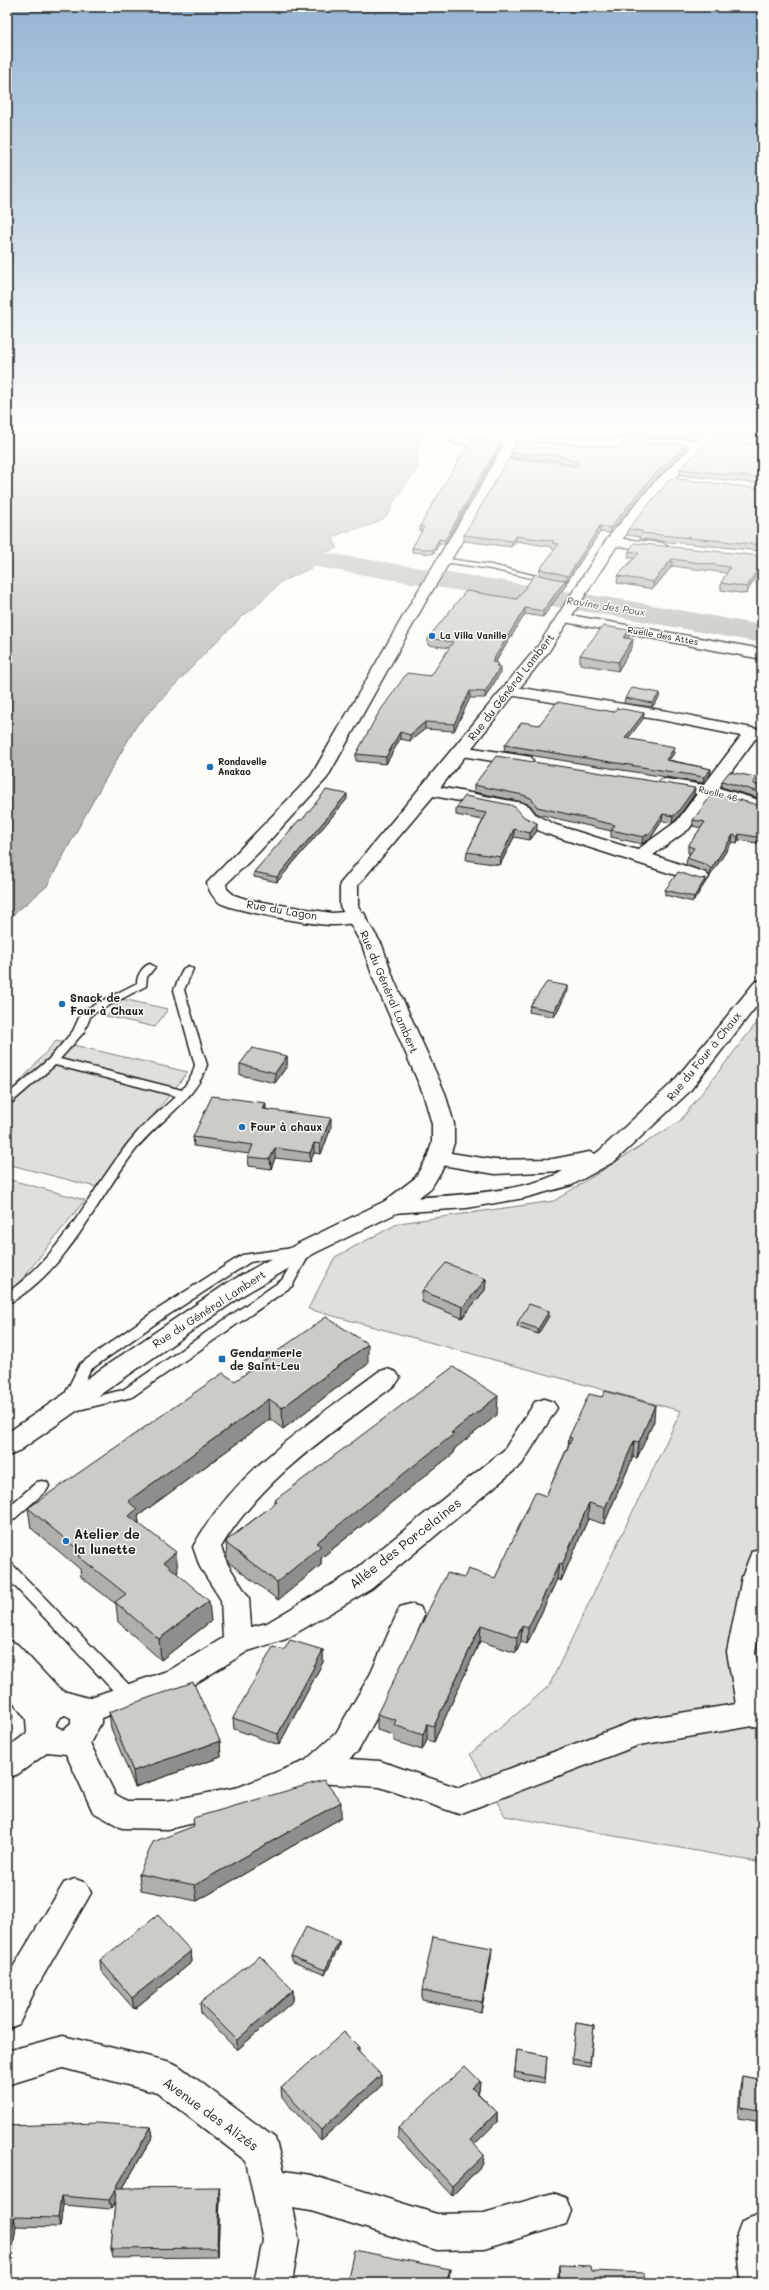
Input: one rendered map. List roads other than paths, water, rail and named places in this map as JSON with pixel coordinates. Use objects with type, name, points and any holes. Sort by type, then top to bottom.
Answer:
[{"type":"street","points":[[443,562],[458,538]]},
{"type":"street","name":"Rue du Général Lambert","points":[[7,1446],[67,1407],[237,1288],[306,1248],[393,1206],[424,1183],[438,1158],[443,1143],[443,1124],[434,1093],[387,986],[372,945],[357,917],[349,906],[349,884],[429,790],[544,648],[616,538]]},
{"type":"street","points":[[612,542],[677,548]]},
{"type":"street","name":"Rue du Lagon","points":[[357,917],[332,919],[246,905],[227,899],[218,892],[216,883],[252,849],[318,778],[419,601],[443,562]]},
{"type":"street","name":"Ruelle des Attes","points":[[568,612],[762,654]]},
{"type":"street","points":[[509,691],[667,716],[756,734],[683,825],[639,857]]},
{"type":"street","points":[[461,751],[539,763]]},
{"type":"street","name":"Ruelle 46","points":[[647,781],[710,791],[762,806]]},
{"type":"street","points":[[429,790],[524,810],[530,819],[550,829],[700,877]]},
{"type":"street","name":"Rue du Four à Chaux","points":[[393,1206],[467,1201],[524,1191],[564,1180],[607,1156],[648,1120],[681,1087],[762,986]]},
{"type":"street","points":[[438,1158],[495,1167],[553,1166],[607,1156]]},
{"type":"street","points":[[238,1642],[236,1598],[214,1567],[207,1547],[216,1529],[241,1498],[297,1447],[387,1378]]},
{"type":"street","name":"Allée des Porcelaines","points":[[7,1765],[60,1722],[129,1696],[180,1679],[238,1642],[276,1631],[360,1581],[513,1457],[544,1408]]},
{"type":"street","points":[[316,1770],[380,1774],[459,1801],[637,1733],[758,1714],[741,1652],[756,1577],[762,1559]]},
{"type":"street","points":[[7,1652],[46,1695],[104,1803],[122,1814],[167,1815],[241,1800],[316,1770],[347,1742],[384,1677],[410,1615]]},
{"type":"street","points":[[7,1672],[33,1704],[60,1722]]},
{"type":"street","points":[[7,2013],[23,1979],[75,1893]]},
{"type":"street","name":"Avenue des Alizés","points":[[7,2068],[63,2052],[167,2078],[262,2151],[281,2240],[273,2283]]},
{"type":"street","points":[[270,2186],[311,2194],[437,2232],[484,2231],[553,2211]]},
{"type":"street","points":[[755,2234],[760,2283]]},
{"type":"lane","points":[[443,562],[491,567],[556,582]]},
{"type":"lane","points":[[7,1101],[53,1061],[78,1032],[86,1013],[142,984],[142,977],[150,967]]},
{"type":"lane","points":[[7,1299],[26,1285],[62,1249],[107,1179],[129,1149],[183,1094],[199,1074],[201,1065],[179,990],[188,969]]},
{"type":"lane","points":[[53,1061],[183,1094]]},
{"type":"lane","points":[[7,1517],[42,1486]]},
{"type":"lane","points":[[7,1568],[129,1696]]},
{"type":"waterway","name":"Ravine des Poux","points":[[308,558],[630,610],[762,634]]},
{"type":"place","name":"La Villa Vanille","points":[[432,636]]},
{"type":"place","name":"Rondavelle Anakao","points":[[210,767]]},
{"type":"place","name":"Snack de Four à Chaux","points":[[62,1004]]},
{"type":"place","name":"Four à chaux","points":[[242,1127]]},
{"type":"place","name":"Gendarmerie de Saint-Leu","points":[[222,1359]]},
{"type":"place","name":"Atelier de la lunette","points":[[66,1541]]}]
